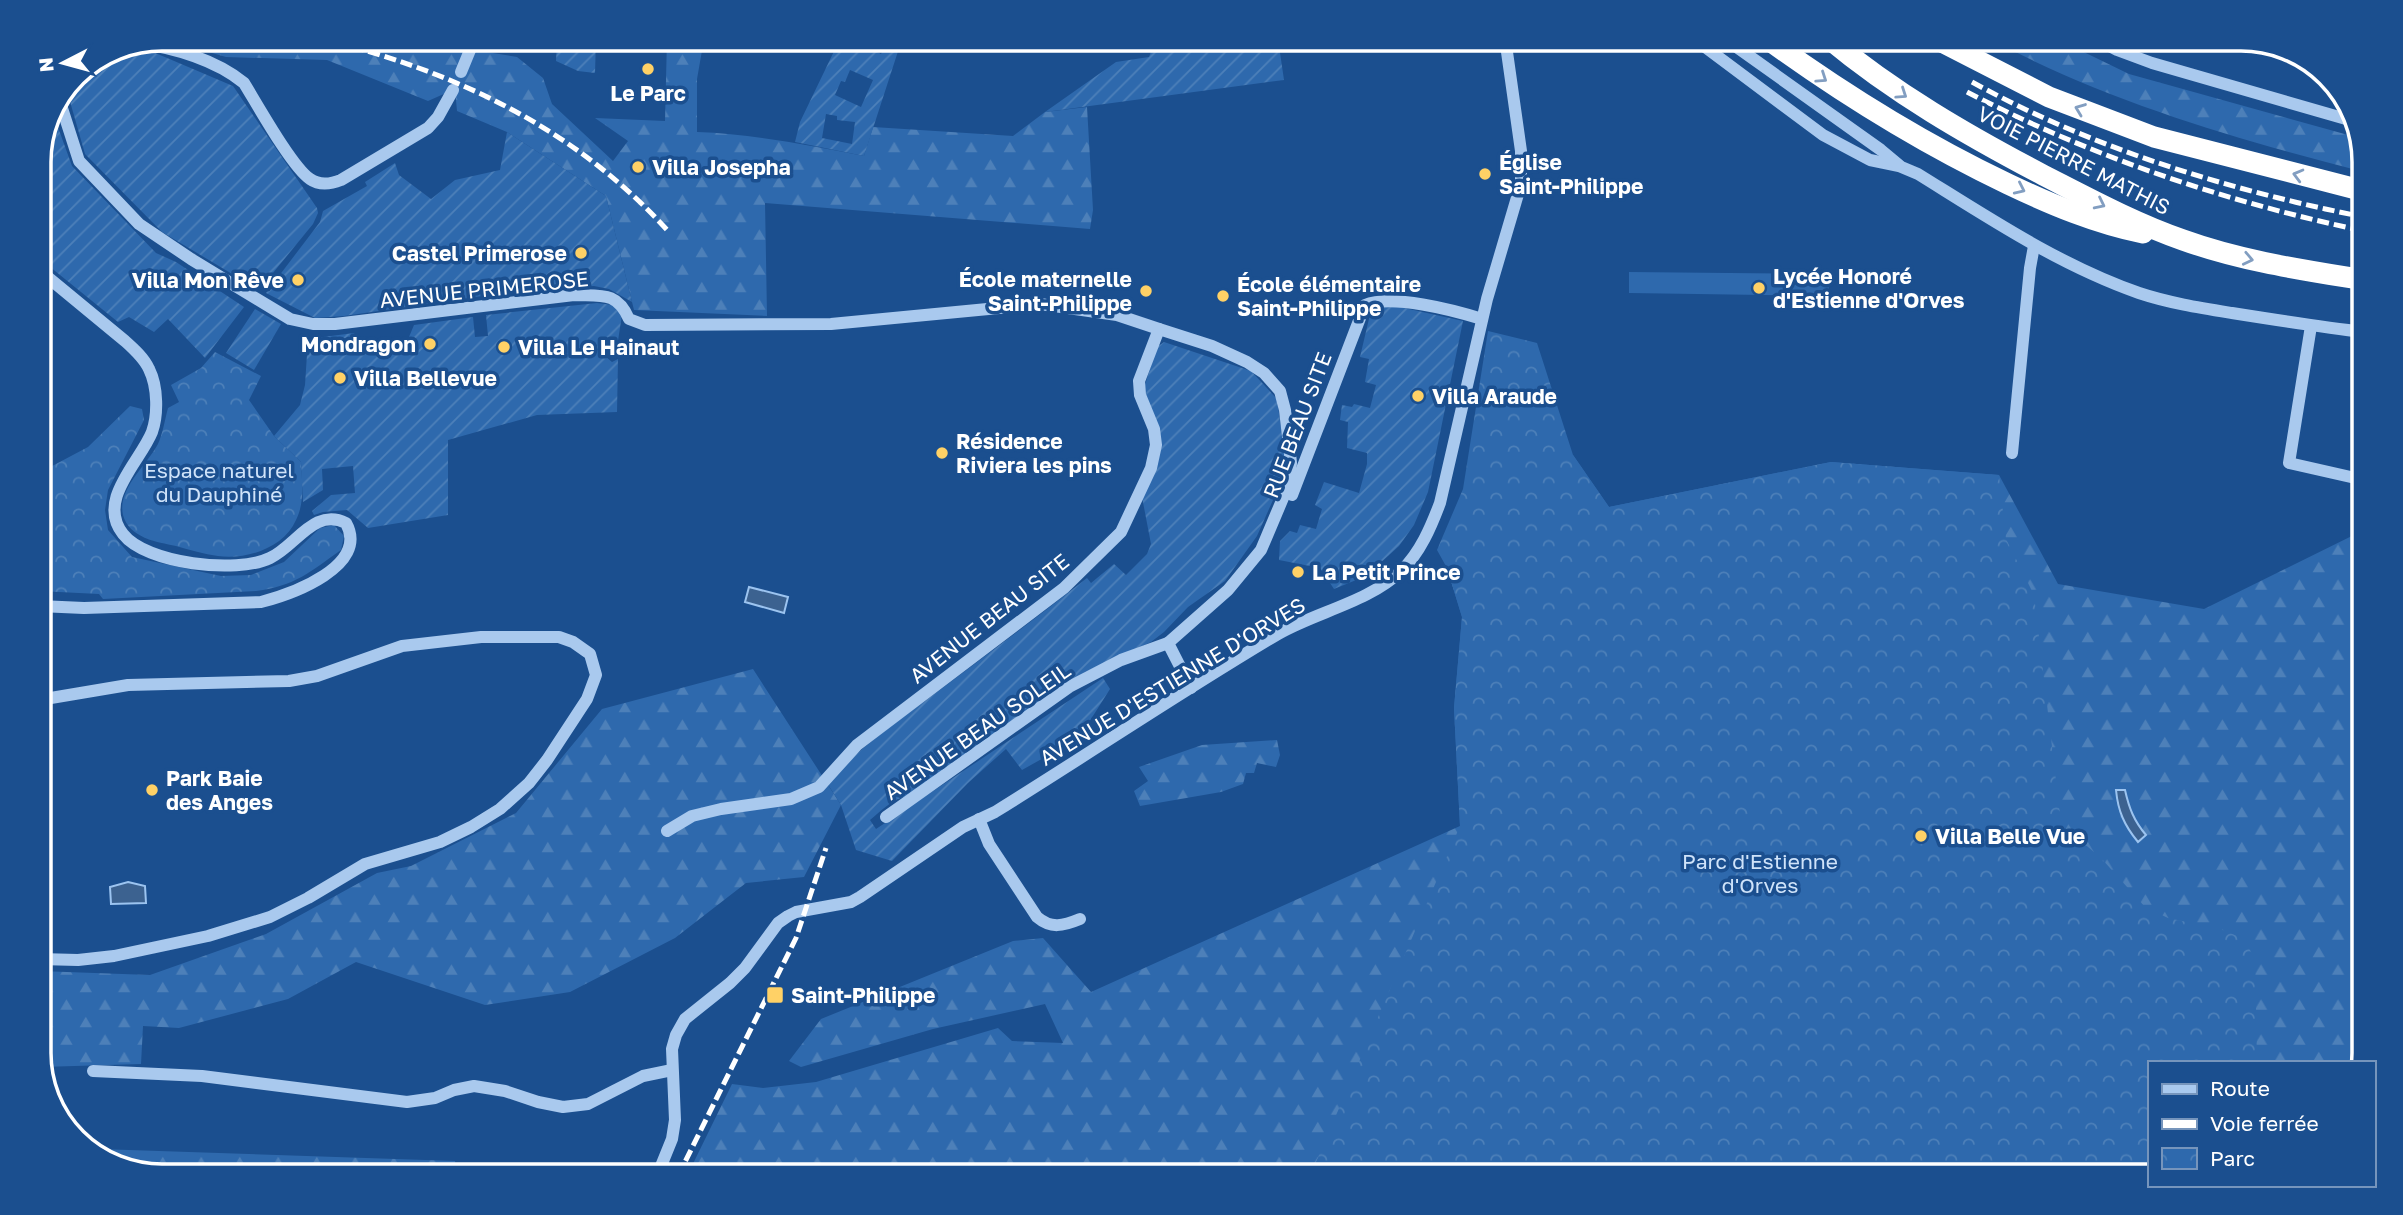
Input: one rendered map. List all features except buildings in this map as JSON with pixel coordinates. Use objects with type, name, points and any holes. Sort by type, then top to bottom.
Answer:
[{"type":"highway","points":[[1784,51],[1878,114],[1964,163],[2057,207],[2109,226],[2183,240]]},
{"type":"highway","name":"VOIE PIERRE MATHIS","points":[[1844,51],[1940,119],[2104,206],[2183,240],[2261,262],[2352,278]]},
{"type":"highway","points":[[1959,51],[2049,97],[2154,137],[2352,188]]},
{"type":"street","points":[[176,51],[219,67],[244,83],[301,172],[318,184],[341,180],[428,128],[439,117],[453,90]]},
{"type":"street","points":[[461,72],[470,51]]},
{"type":"street","name":"AVENUE D'ESTIENNE D'ORVES","points":[[672,1070],[672,1049],[685,1019],[716,996],[738,975],[778,923],[796,912],[851,901],[963,827],[1002,808],[1191,688],[1304,621],[1379,587],[1400,572],[1432,526],[1440,503],[1482,319],[1521,184],[1523,171],[1507,51]]},
{"type":"street","points":[[1710,51],[1823,135],[1870,160],[1899,166],[1918,174],[2034,246],[2074,266],[2140,293],[2186,305],[2352,331]]},
{"type":"street","points":[[1742,51],[1881,150],[1899,166]]},
{"type":"street","points":[[2119,51],[2343,118]]},
{"type":"street","name":"AVENUE PRIMEROSE","points":[[63,112],[79,161],[139,224],[290,319],[313,324],[335,324],[574,295],[616,299],[623,305],[629,318],[645,324],[831,324],[1040,304],[1117,315],[1159,329]]},
{"type":"street","points":[[2012,453],[2034,246]]},
{"type":"street","points":[[51,280],[125,341],[150,370],[156,407],[152,432],[127,472],[115,508],[119,529],[126,538],[155,553],[189,562],[231,566],[270,558],[319,520],[331,518],[346,523],[351,531],[352,542],[348,555],[334,568],[284,597],[261,602],[84,608],[51,607]]},
{"type":"street","name":"RUE BEAU SITE","points":[[1261,550],[1278,531],[1365,305],[1377,300],[1400,301],[1482,319]]},
{"type":"street","points":[[2311,326],[2289,463],[2352,477]]},
{"type":"street","points":[[1159,329],[1212,346],[1264,373],[1280,391],[1291,463],[1289,480],[1261,550],[1228,590],[1168,643],[1191,688]]},
{"type":"street","name":"AVENUE BEAU SITE","points":[[667,831],[692,817],[721,809],[791,799],[819,787],[857,745],[1064,588],[1121,532],[1151,468],[1156,445],[1154,429],[1140,395],[1139,381],[1159,329]]},
{"type":"street","points":[[51,698],[128,685],[289,681],[317,677],[402,646],[481,637],[559,637],[573,642],[590,654],[596,675],[587,699],[547,760],[528,783],[500,809],[471,827],[440,842],[365,864],[270,917],[208,936],[114,956],[78,960],[51,959]]},
{"type":"street","name":"AVENUE BEAU SOLEIL","points":[[886,817],[1069,687],[1121,660],[1168,643]]},
{"type":"street","points":[[979,819],[989,844],[1037,917],[1046,924],[1055,926],[1080,919]]},
{"type":"street","points":[[93,1070],[202,1076],[407,1102],[435,1098],[474,1086],[505,1091],[564,1107],[588,1104],[643,1076],[672,1070],[675,1120],[672,1139],[662,1164]]},
{"type":"green space","points":[[205,51],[480,51],[517,57],[543,78],[552,104],[613,161],[628,141],[595,118],[665,121],[667,51],[702,51],[697,79],[697,132],[760,138],[864,156],[873,127],[1013,136],[1045,112],[1087,107],[1093,210],[1090,229],[765,203],[767,316],[634,310],[606,196],[507,132],[457,111],[455,89],[428,101],[327,60],[226,57]]},
{"type":"green space","points":[[556,51],[596,51],[595,73],[578,71],[556,61]]},
{"type":"green space","points":[[834,51],[875,51],[881,54],[883,51],[898,51],[864,156],[795,142],[800,122]],"holes":[[[850,70],[873,80],[861,107],[835,95]],[[826,114],[837,116],[837,120],[855,122],[852,144],[822,138]]]},
{"type":"green space","points":[[1151,51],[1280,51],[1284,80],[1045,112],[1116,62],[1149,57]]},
{"type":"green space","points":[[2015,51],[2082,51],[2129,74],[2349,135],[2352,169],[2173,117],[2080,82]]},
{"type":"green space","points":[[153,52],[233,86],[317,208],[318,213],[313,224],[259,290],[162,232],[85,154],[70,100],[72,98],[98,98],[98,72],[119,59]]},
{"type":"green space","points":[[57,125],[72,166],[156,253],[176,262],[244,307],[205,358],[168,319],[154,332],[129,317],[118,322],[51,268],[51,155]]},
{"type":"green space","points":[[507,132],[606,196],[632,302],[609,289],[594,286],[531,289],[315,318],[266,293],[320,222],[323,211],[367,186],[365,182],[395,163],[399,175],[431,199],[455,180],[500,170]]},
{"type":"green space","points":[[1629,272],[1829,274],[1829,296],[1629,293]]},
{"type":"green space","points":[[597,303],[613,305],[622,315],[617,347],[606,357],[612,362],[618,359],[617,412],[537,415],[448,440],[448,515],[368,528],[347,510],[314,515],[312,511],[331,495],[355,493],[353,466],[322,469],[323,490],[303,502],[301,462],[274,436],[300,405],[305,385],[308,339],[354,333],[360,343],[409,337],[414,325],[473,317],[475,337],[488,336],[486,315]]},
{"type":"green space","points":[[1382,303],[1463,321],[1428,492],[1414,525],[1399,546],[1366,576],[1334,589],[1320,568],[1279,560],[1280,541],[1290,531],[1297,533],[1300,525],[1316,529],[1322,509],[1315,505],[1324,482],[1359,493],[1367,464],[1367,453],[1347,448],[1348,422],[1340,420],[1342,405],[1352,407],[1354,404],[1370,408],[1376,385],[1365,382],[1369,359],[1360,357],[1372,306]]},
{"type":"green space","points":[[255,309],[281,324],[254,370],[226,353]]},
{"type":"green space","name":"Parc d'Estienne d'Orves","points":[[1488,331],[1537,343],[1573,455],[1609,507],[1831,462],[1999,475],[2006,539],[2034,595],[2062,831],[2081,841],[2101,858],[2145,907],[2168,918],[2220,929],[2245,939],[2255,961],[2257,1061],[2148,1061],[2148,1164],[1315,1164],[1460,826],[1454,708],[1462,617],[1447,568],[1437,550],[1463,489]]},
{"type":"green space","points":[[1164,342],[1251,371],[1277,399],[1285,457],[1281,482],[1257,536],[1225,581],[1188,607],[1151,642],[1085,672],[908,796],[888,805],[870,820],[876,829],[1103,678],[1110,689],[1079,738],[1022,770],[1006,749],[968,783],[892,861],[856,850],[841,805],[827,783],[838,771],[887,729],[1087,578],[1091,583],[1114,564],[1126,575],[1147,554],[1151,544],[1142,497],[1159,446],[1143,391],[1157,347]]},
{"type":"green space","name":"Espace naturel du Dauphiné","points":[[215,352],[261,376],[249,400],[274,436],[301,462],[301,506],[290,530],[273,545],[240,556],[213,555],[145,538],[131,529],[123,515],[124,496],[158,444],[168,408],[179,402],[171,385],[201,368]]},
{"type":"green space","name":"Espace naturel du Dauphiné","points":[[130,406],[142,409],[144,420],[108,490],[105,510],[108,530],[132,557],[221,576],[251,575],[284,562],[320,528],[334,525],[344,536],[341,550],[292,582],[270,589],[103,599],[99,594],[51,592],[51,467],[88,447]]},
{"type":"green space","name":"Parc d'Estienne d'Orves","points":[[1573,455],[1609,507],[1831,462],[1999,475],[2058,584],[2204,609],[2352,536],[2351,1061],[2148,1061],[2148,1164],[693,1164],[732,1084],[763,1088],[816,1082],[998,1028],[1012,1041],[1063,1043],[1045,1004],[933,1029],[801,1067],[789,1061],[821,1019],[1013,941],[1043,938],[1091,992],[1460,826],[1454,708],[1462,617],[1447,568]]},
{"type":"green space","points":[[753,669],[841,805],[804,877],[746,883],[675,938],[570,992],[485,1005],[356,962],[288,999],[179,1028],[143,1026],[141,1064],[52,1067],[51,971],[150,975],[266,934],[377,873],[411,866],[516,813],[602,709]]},
{"type":"green space","points":[[1277,740],[1280,755],[1276,767],[1257,763],[1254,773],[1246,773],[1243,784],[1221,792],[1140,806],[1134,791],[1148,781],[1139,767],[1202,745]]},
{"type":"green space","points":[[107,1149],[455,1161],[455,1164],[162,1164],[140,1162]]},
{"type":"shaded area","points":[[749,587],[788,597],[784,613],[745,602]]},
{"type":"shaded area","points":[[2116,790],[2125,790],[2132,814],[2146,835],[2138,842],[2122,818]]},
{"type":"shaded area","points":[[128,882],[145,886],[146,903],[111,904],[110,887]]},
{"type":"railway","points":[[365,51],[417,67],[464,86],[552,133],[593,162],[632,195],[669,232]]},
{"type":"railway","points":[[1972,82],[2066,128],[2114,147],[2212,180],[2352,214]]},
{"type":"railway","points":[[1967,92],[2062,137],[2161,175],[2261,206],[2352,228]]},
{"type":"railway","points":[[684,1164],[796,938],[826,848]]},
{"type":"place","name":"Le Parc","points":[[648,69]]},
{"type":"place","name":"Villa Josepha","points":[[638,167]]},
{"type":"place","name":"Église Saint-Philippe","points":[[1485,174]]},
{"type":"place","name":"Castel Primerose","points":[[581,253]]},
{"type":"place","name":"Villa Mon Rêve","points":[[298,280]]},
{"type":"place","name":"Lycée Honoré d'Estienne d'Orves","points":[[1759,288]]},
{"type":"place","name":"École maternelle Saint-Philippe","points":[[1146,291]]},
{"type":"place","name":"École élémentaire Saint-Philippe","points":[[1223,296]]},
{"type":"place","name":"Mondragon","points":[[430,344]]},
{"type":"place","name":"Villa Le Hainaut","points":[[504,347]]},
{"type":"place","name":"Villa Bellevue","points":[[340,378]]},
{"type":"place","name":"Villa Araude","points":[[1418,396]]},
{"type":"place","name":"Résidence Riviera les pins","points":[[942,453]]},
{"type":"place","name":"La Petit Prince","points":[[1298,572]]},
{"type":"place","name":"Park Baie des Anges","points":[[152,790]]},
{"type":"place","name":"Villa Belle Vue","points":[[1921,836]]},
{"type":"place","name":"Saint-Philippe","points":[[775,995]]}]
